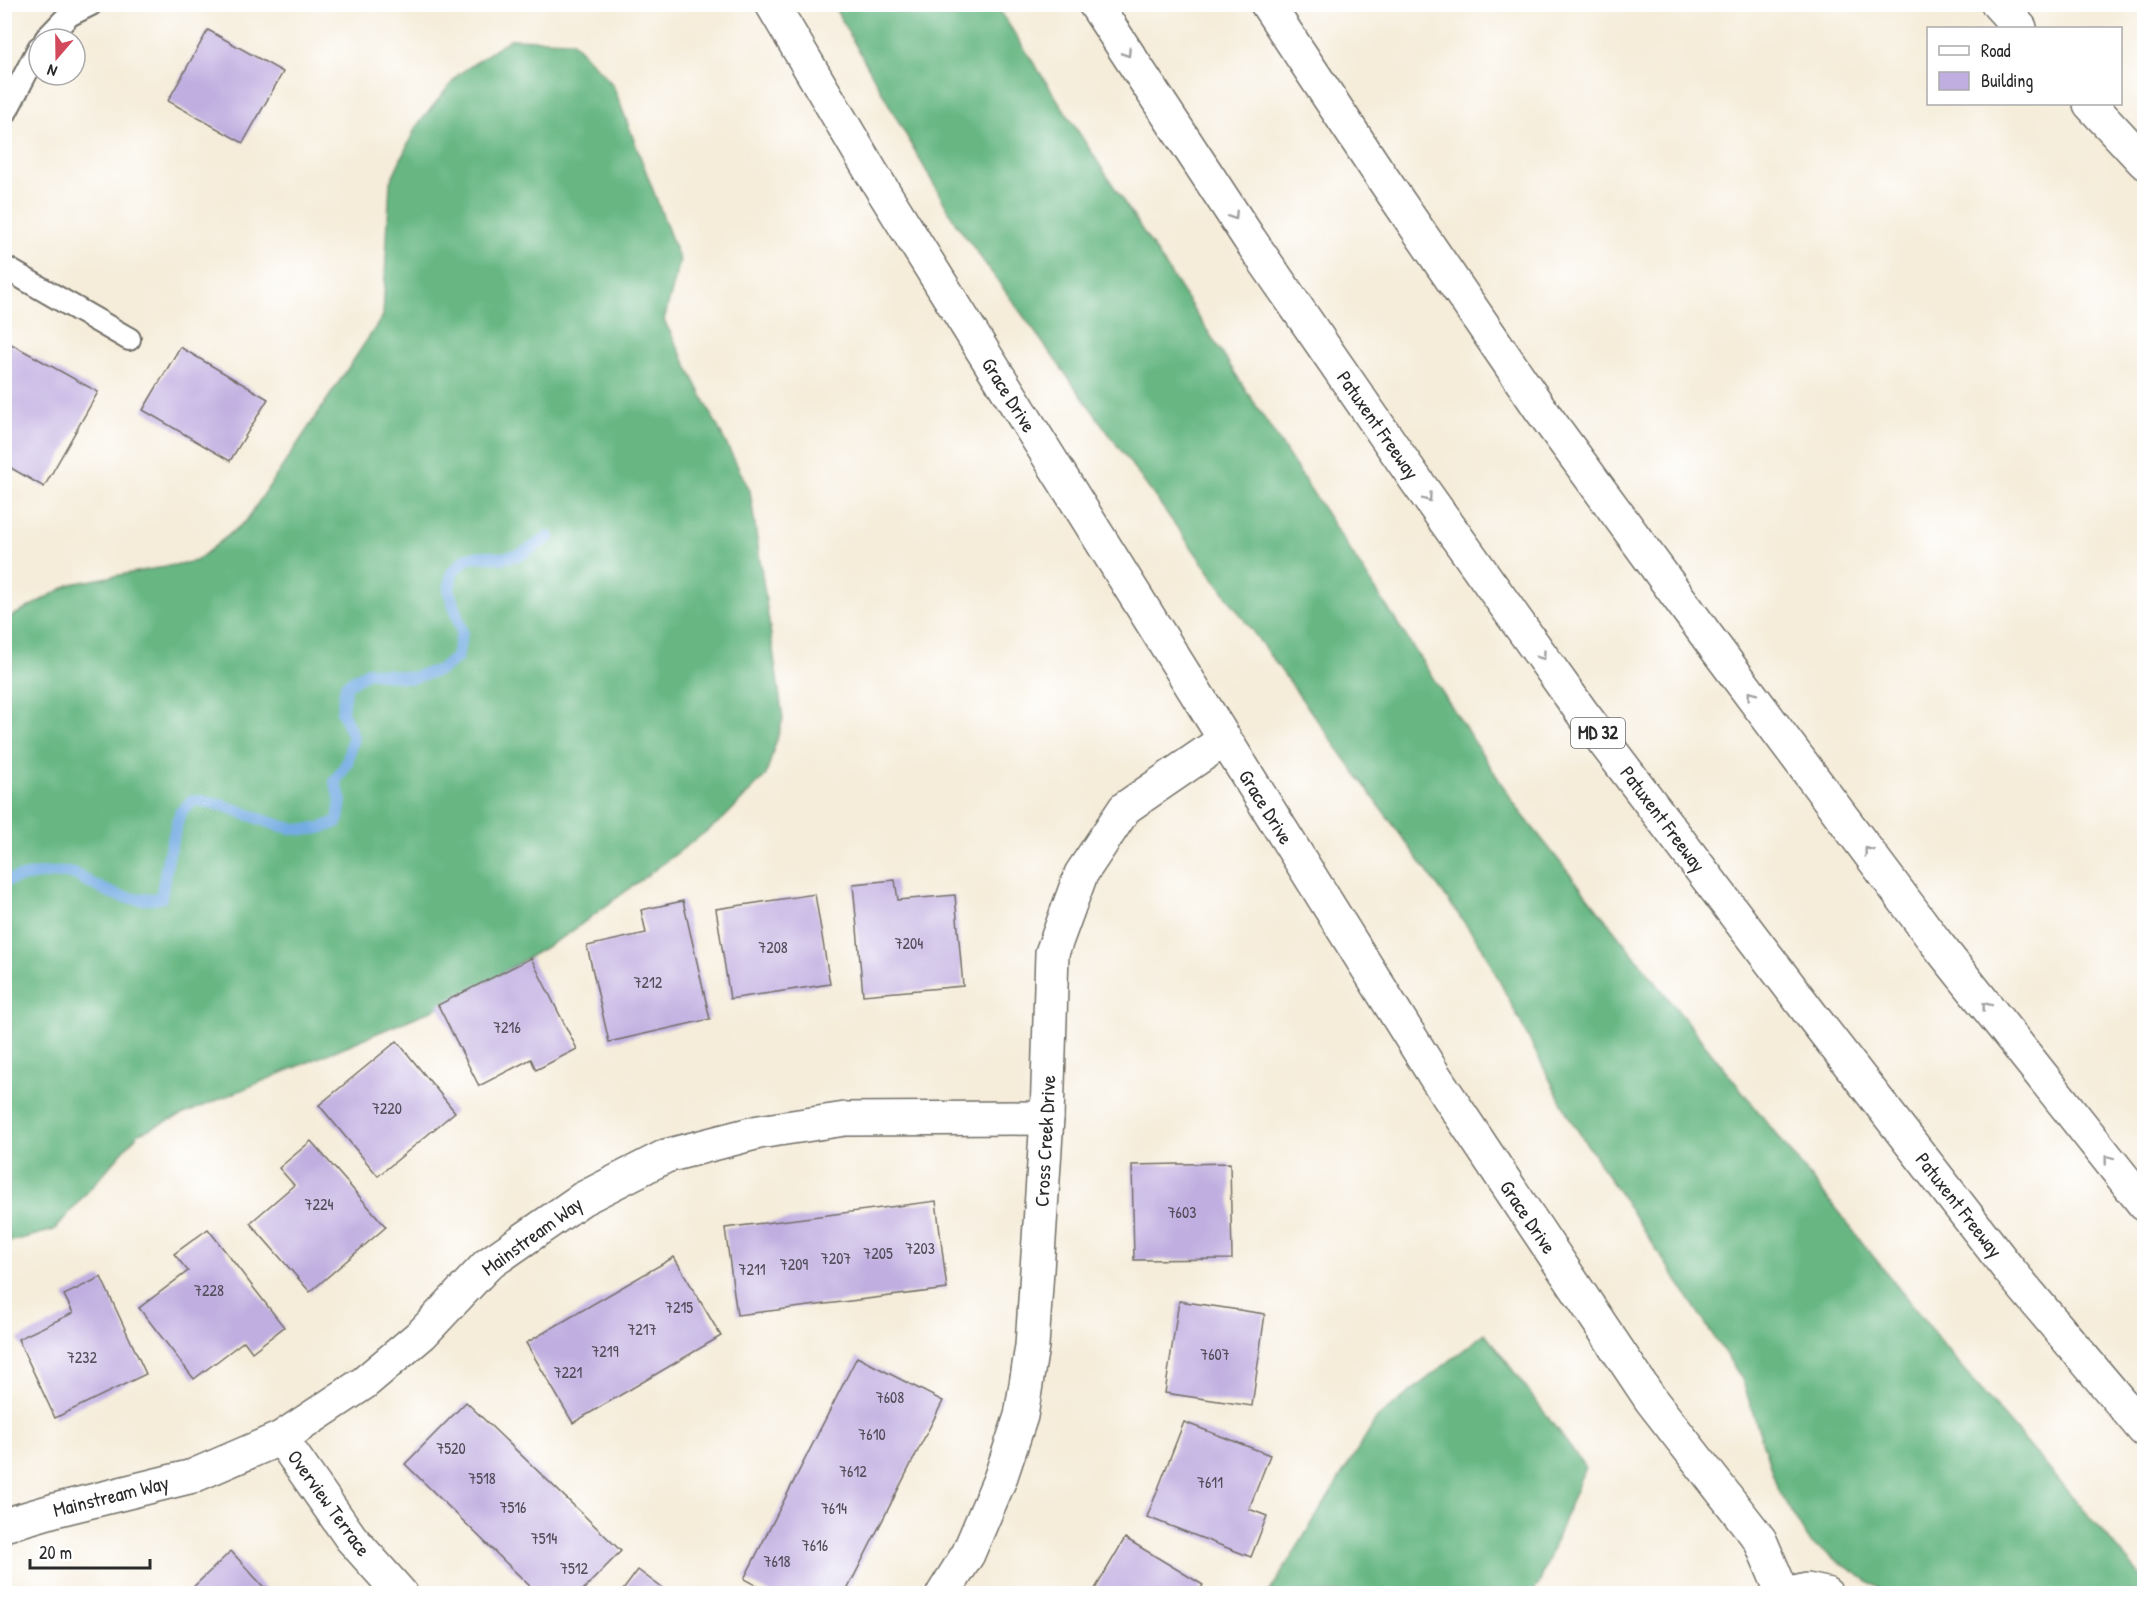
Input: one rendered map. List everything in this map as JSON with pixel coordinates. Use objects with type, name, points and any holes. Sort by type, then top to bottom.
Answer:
[{"type":"main road","name":"Grace Drive","points":[[772,4],[870,170],[1436,1078],[1651,1400],[1760,1540],[1783,1593]]},
{"type":"main road","name":"Patuxent Freeway","points":[[1095,4],[1263,259],[1418,483],[1583,714],[1809,1012],[2010,1271],[2145,1430]]},
{"type":"main road","points":[[1268,4],[1377,170],[1539,407],[1673,591],[1934,940],[2145,1204]]},
{"type":"main road","points":[[1998,4],[2019,27]]},
{"type":"main road","points":[[2091,105],[2145,162]]},
{"type":"main road","name":"Cross Creek Drive","points":[[943,1593],[968,1554],[1000,1479],[1021,1416],[1032,1346],[1047,1118],[1052,953],[1081,874],[1125,808],[1224,740]]},
{"type":"main road","name":"Mainstream Way","points":[[4,1525],[193,1476],[281,1438],[364,1383],[422,1334],[487,1265],[582,1199],[666,1156],[759,1132],[845,1119],[1047,1118]]},
{"type":"main road","name":"Overview Terrace","points":[[281,1438],[351,1538],[402,1593]]},
{"type":"main road","points":[[1791,1593],[1807,1590],[1827,1593]]},
{"type":"lane","points":[[58,27],[69,15],[91,4]]},
{"type":"lane","points":[[4,115],[27,71]]},
{"type":"lane","points":[[4,267],[129,339]]},
{"type":"green space","points":[[833,5],[996,5],[1518,809],[1958,1363],[2144,1580],[2144,1593],[1886,1593],[1810,1543],[1778,1490],[1742,1379],[1569,1117],[1482,947],[955,222]]},
{"type":"green space","points":[[510,39],[572,41],[613,85],[680,261],[664,320],[750,491],[783,719],[766,775],[723,819],[568,934],[456,1000],[139,1133],[54,1230],[5,1243],[5,620],[71,584],[196,561],[246,521],[383,316],[390,182],[416,127],[459,74]]},
{"type":"green space","points":[[1485,1333],[1585,1467],[1539,1584],[1532,1593],[1269,1593],[1377,1418]]},
{"type":"building","points":[[208,30],[283,72],[243,143],[168,101]]},
{"type":"building","points":[[4,340],[98,392],[44,487],[4,464]]},
{"type":"building","points":[[180,347],[268,399],[230,461],[143,410]]},
{"type":"building","points":[[895,880],[898,900],[955,895],[963,986],[863,995],[853,884]]},
{"type":"building","points":[[815,894],[830,984],[730,999],[716,909]]},
{"type":"building","points":[[683,901],[710,1019],[609,1042],[587,946],[646,933],[641,910]]},
{"type":"building","points":[[531,958],[577,1049],[536,1070],[531,1059],[479,1086],[438,1005]]},
{"type":"building","points":[[397,1041],[455,1112],[378,1176],[319,1105]]},
{"type":"building","points":[[311,1141],[386,1227],[310,1292],[250,1223],[294,1185],[279,1168]]},
{"type":"building","points":[[1230,1163],[1232,1259],[1134,1260],[1132,1165]]},
{"type":"building","points":[[936,1201],[947,1289],[737,1315],[725,1228]]},
{"type":"building","points":[[208,1229],[284,1327],[252,1352],[244,1341],[194,1379],[139,1308],[188,1271],[174,1254]]},
{"type":"building","points":[[674,1257],[721,1336],[573,1423],[526,1343]]},
{"type":"building","points":[[101,1277],[146,1374],[55,1418],[18,1339],[73,1313],[64,1295]]},
{"type":"building","points":[[1179,1301],[1265,1314],[1252,1406],[1165,1393]]},
{"type":"building","points":[[857,1357],[943,1401],[845,1594],[772,1594],[744,1579]]},
{"type":"building","points":[[466,1402],[621,1551],[579,1594],[538,1594],[405,1464]]},
{"type":"building","points":[[1184,1422],[1270,1455],[1249,1509],[1267,1516],[1251,1557],[1147,1517]]},
{"type":"building","points":[[1125,1538],[1203,1585],[1197,1594],[1092,1594]]},
{"type":"building","points":[[231,1551],[270,1594],[186,1594]]},
{"type":"building","points":[[638,1570],[670,1594],[620,1594]]},
{"type":"waterway","points":[[4,881],[39,874],[67,873],[118,895],[134,899],[161,898],[169,853],[180,813],[192,801],[210,802],[265,821],[301,829],[319,828],[338,821],[341,800],[335,782],[347,763],[353,737],[342,711],[346,685],[368,672],[411,678],[440,670],[457,657],[462,632],[449,591],[452,573],[467,558],[484,556],[501,558],[520,555],[549,537]]}]
